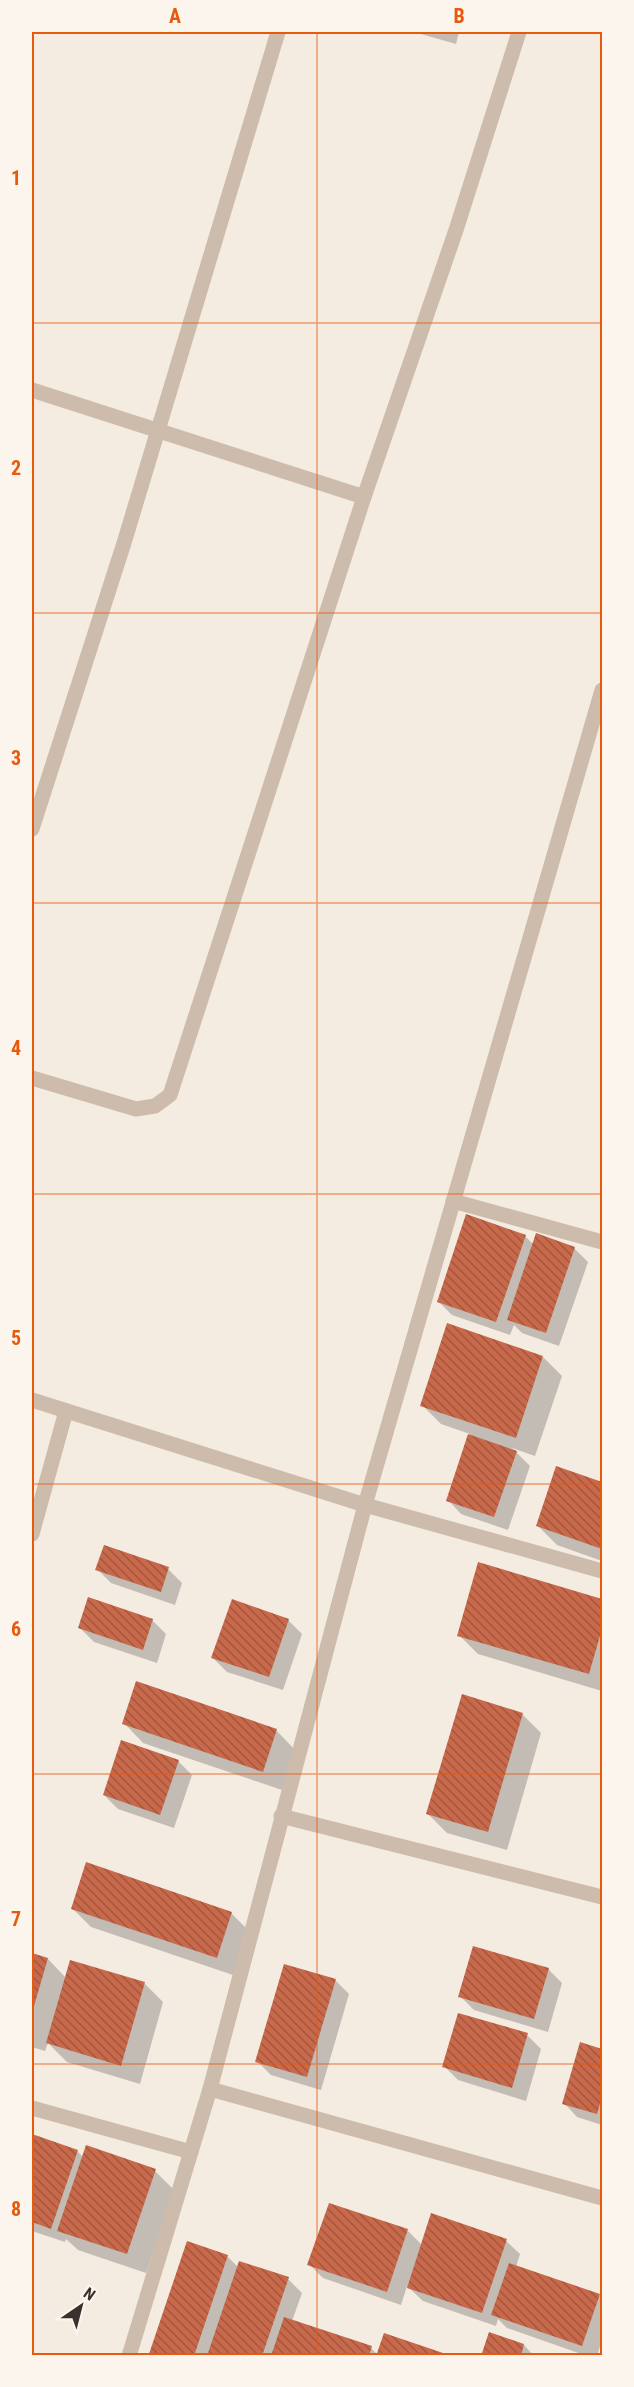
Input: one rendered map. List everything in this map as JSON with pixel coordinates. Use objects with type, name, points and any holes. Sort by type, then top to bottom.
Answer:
[{"type":"street","points":[[32,829],[124,543],[278,32]]},
{"type":"street","points":[[32,1078],[136,1110],[155,1106],[170,1095],[364,498],[456,230],[519,32]]},
{"type":"street","points":[[32,390],[364,498]]},
{"type":"street","points":[[129,2355],[210,2089],[365,1505],[603,690]]},
{"type":"street","points":[[453,1201],[603,1242]]},
{"type":"street","points":[[32,1400],[365,1505],[603,1571]]},
{"type":"street","points":[[32,1534],[66,1411]]},
{"type":"street","points":[[281,1816],[603,1897]]},
{"type":"street","points":[[210,2089],[603,2198]]},
{"type":"street","points":[[32,2108],[191,2152]]},
{"type":"building","points":[[466,1214],[526,1235],[496,1322],[437,1302]]},
{"type":"building","points":[[536,1233],[575,1247],[546,1333],[507,1320]]},
{"type":"building","points":[[447,1323],[543,1356],[516,1438],[420,1406]]},
{"type":"building","points":[[468,1434],[517,1451],[494,1517],[446,1501]]},
{"type":"building","points":[[556,1466],[602,1482],[602,1549],[536,1526]]},
{"type":"building","points":[[104,1545],[169,1567],[161,1592],[95,1570]]},
{"type":"building","points":[[478,1562],[602,1599],[602,1629],[589,1674],[457,1636]]},
{"type":"building","points":[[88,1597],[153,1619],[143,1650],[78,1628]]},
{"type":"building","points":[[232,1599],[289,1619],[269,1677],[211,1658]]},
{"type":"building","points":[[136,1681],[277,1729],[263,1772],[122,1724]]},
{"type":"building","points":[[462,1694],[523,1713],[488,1832],[426,1814]]},
{"type":"building","points":[[121,1740],[179,1760],[160,1815],[103,1795]]},
{"type":"building","points":[[86,1862],[232,1912],[217,1958],[71,1909]]},
{"type":"building","points":[[473,1946],[549,1968],[534,2019],[458,1997]]},
{"type":"building","points":[[32,1953],[48,1958],[32,2013]]},
{"type":"building","points":[[70,1960],[145,1982],[121,2066],[46,2043]]},
{"type":"building","points":[[284,1964],[336,1979],[307,2077],[255,2062]]},
{"type":"building","points":[[458,2013],[528,2033],[512,2088],[442,2067]]},
{"type":"building","points":[[580,2042],[602,2049],[602,2097],[597,2114],[562,2104]]},
{"type":"building","points":[[32,2134],[78,2150],[51,2229],[32,2222]]},
{"type":"building","points":[[86,2145],[156,2169],[127,2254],[57,2231]]},
{"type":"building","points":[[329,2203],[408,2229],[387,2292],[307,2265]]},
{"type":"building","points":[[431,2213],[507,2239],[482,2313],[407,2288]]},
{"type":"building","points":[[187,2241],[228,2255],[194,2356],[154,2356],[149,2354]]},
{"type":"building","points":[[239,2261],[289,2277],[262,2356],[207,2356]]},
{"type":"building","points":[[509,2263],[600,2294],[582,2346],[491,2315]]},
{"type":"building","points":[[284,2317],[372,2346],[369,2356],[271,2356]]},
{"type":"building","points":[[489,2332],[524,2344],[521,2356],[481,2356]]},
{"type":"building","points":[[384,2333],[449,2355],[449,2356],[376,2356]]}]
